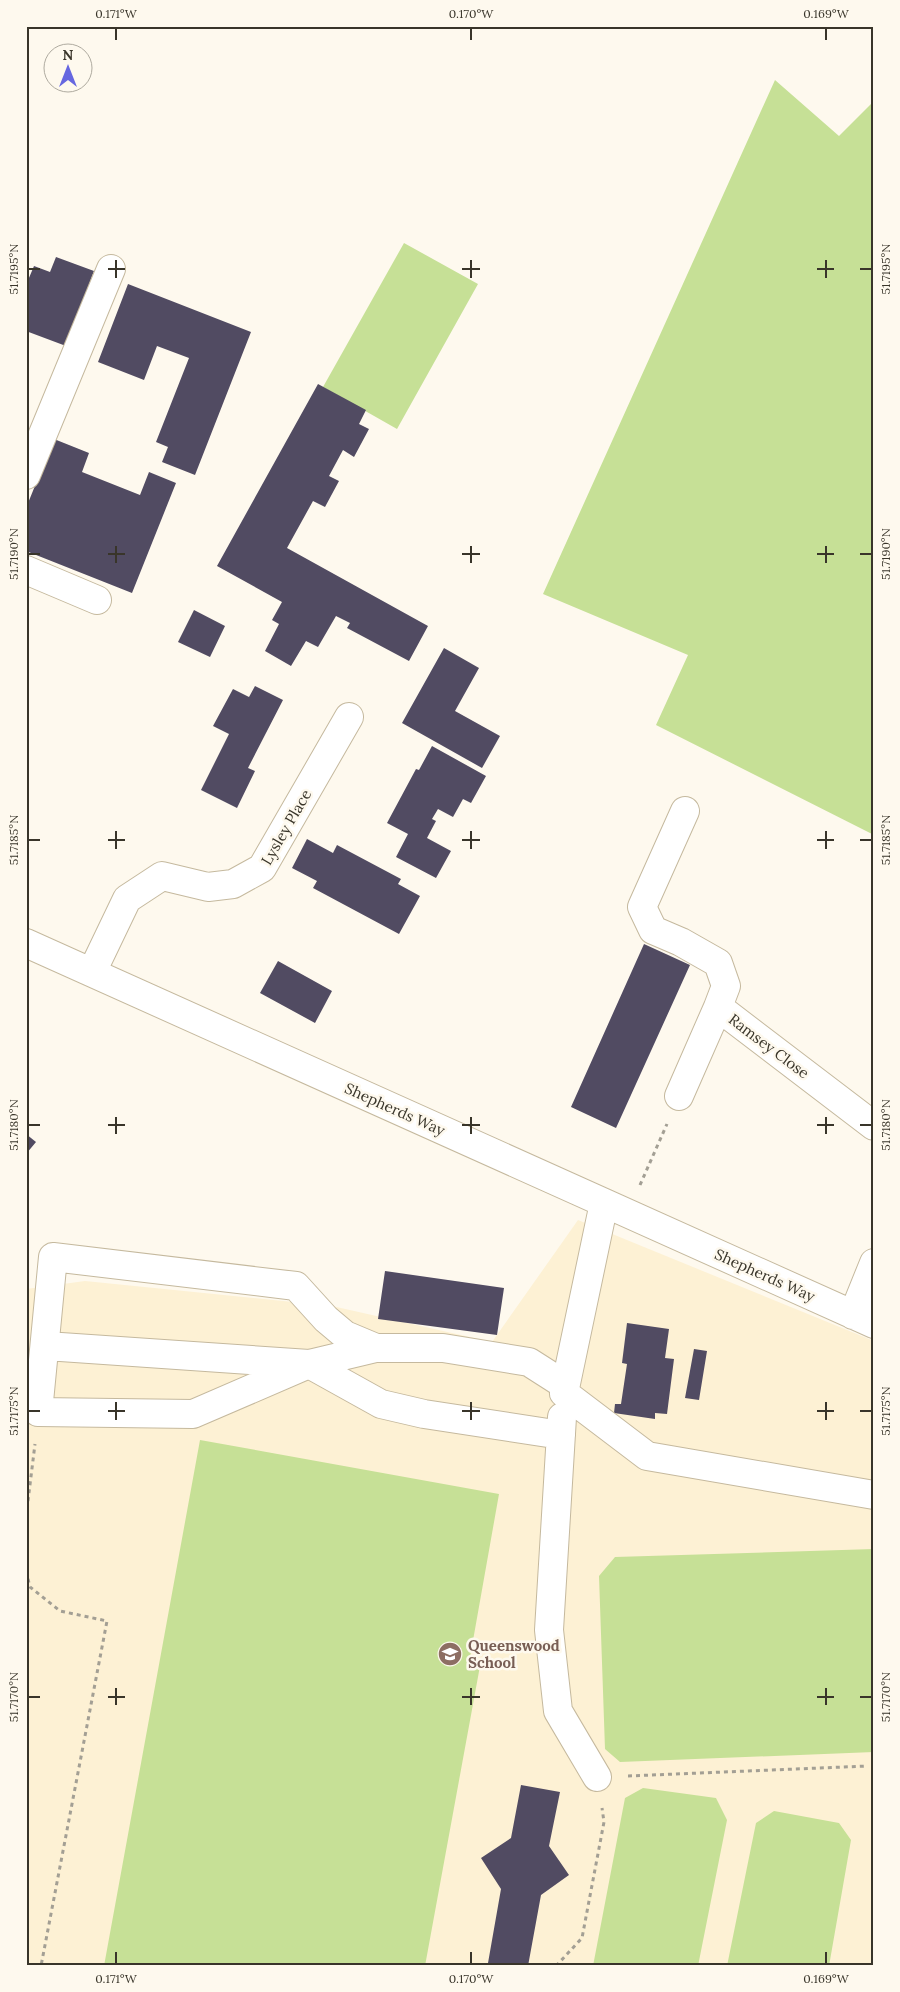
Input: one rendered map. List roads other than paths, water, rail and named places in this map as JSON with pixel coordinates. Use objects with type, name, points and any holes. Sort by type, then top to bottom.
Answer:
[{"type":"street","points":[[26,474],[111,269]]},
{"type":"street","points":[[26,570],[97,600]]},
{"type":"street","name":"Lysley Place","points":[[92,972],[127,899],[162,876],[208,887],[233,884],[262,868],[349,717]]},
{"type":"street","points":[[685,811],[642,907],[653,930],[681,942],[718,963],[726,986],[718,1007]]},
{"type":"street","name":"Shepherds Way","points":[[26,944],[863,1319]]},
{"type":"street","name":"Ramsey Close","points":[[679,1096],[718,1007],[874,1126]]},
{"type":"street","points":[[597,1777],[558,1711],[549,1630],[564,1389],[616,1208]]},
{"type":"street","points":[[376,1348],[345,1334],[326,1318],[296,1286],[53,1257],[46,1346],[38,1412],[193,1414],[308,1364],[376,1348],[443,1348],[529,1362],[647,1456],[874,1495]]},
{"type":"street","points":[[863,1319],[874,1262]]},
{"type":"street","points":[[46,1346],[308,1364],[380,1404],[424,1414],[561,1435]]},
{"type":"place","name":"Queenswood School","points":[[450,1654]]}]
